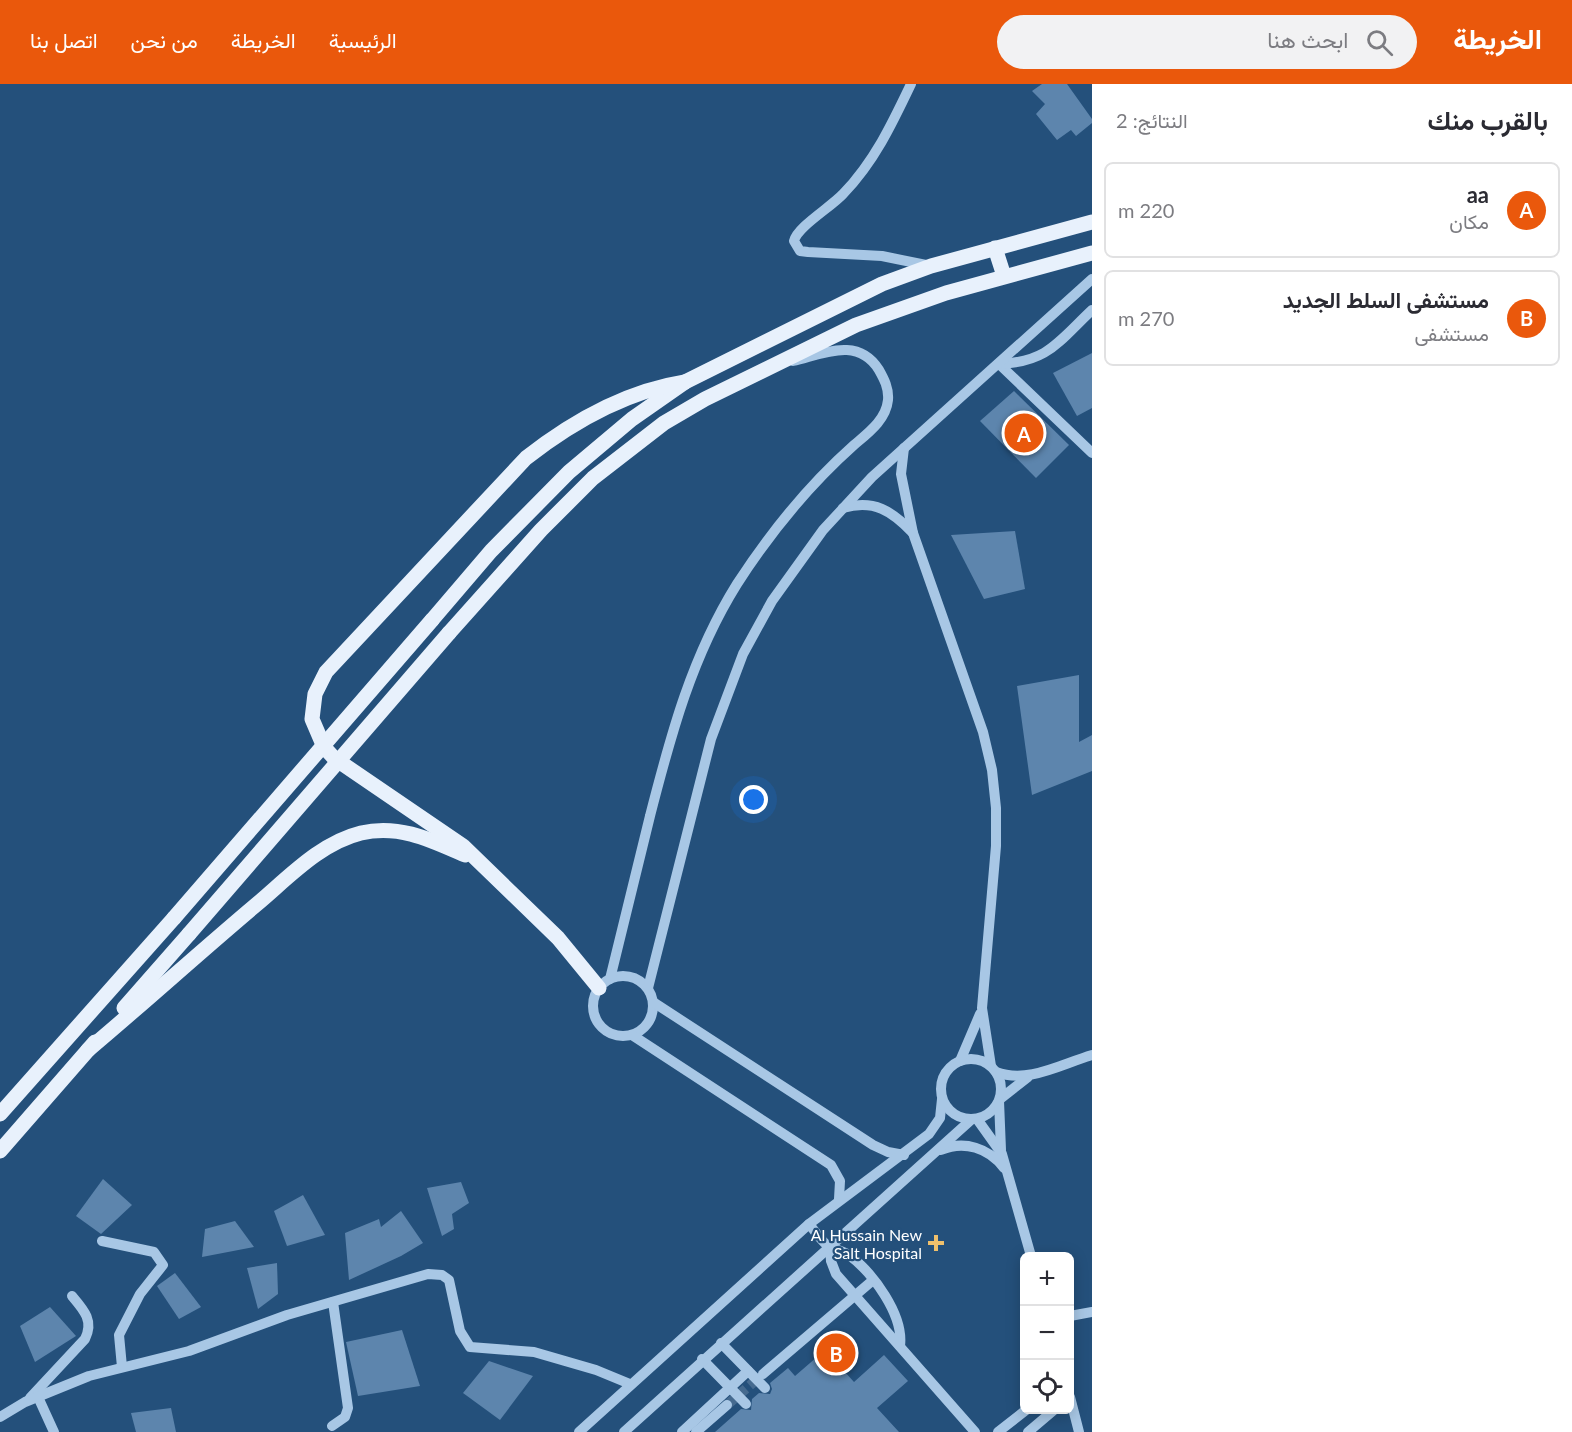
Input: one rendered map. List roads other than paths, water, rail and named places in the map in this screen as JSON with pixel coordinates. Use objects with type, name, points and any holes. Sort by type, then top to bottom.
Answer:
[{"type":"main road","points":[[0,1114],[174,918],[511,530],[569,472],[632,419],[685,382],[858,294],[931,266],[1092,222]]},
{"type":"main road","points":[[994,248],[1004,276]]},
{"type":"main road","points":[[0,1151],[449,633],[541,530],[615,459],[674,417],[772,365],[855,325],[908,305],[1092,253]]},
{"type":"main road","points":[[604,983],[481,862],[445,831],[334,758],[324,747],[312,719],[313,700],[319,683],[334,663],[526,458],[556,437],[619,401],[652,389],[685,382]]},
{"type":"main road","points":[[88,1050],[312,858],[343,839],[379,831],[416,834],[481,862]]},
{"type":"street","points":[[911,84],[867,167],[830,207],[801,228],[795,235],[794,242],[800,251],[882,256],[931,266]]},
{"type":"street","points":[[632,1035],[646,1025],[653,1010],[648,988],[711,739],[731,682],[772,601],[805,553],[842,508],[904,447],[1092,279]]},
{"type":"street","points":[[999,364],[1024,362],[1047,353],[1092,310]]},
{"type":"street","points":[[772,365],[836,349],[862,354],[873,361],[885,381],[888,390],[886,409],[876,426],[825,473],[778,526],[738,584],[706,639],[672,727],[604,983],[594,998],[596,1019],[611,1034],[632,1035],[831,1165],[840,1181],[839,1199]]},
{"type":"street","points":[[999,364],[1092,453]]},
{"type":"street","points":[[904,447],[902,474],[913,533],[983,732],[992,770],[996,808],[996,846],[982,1008],[993,1069],[1000,1080],[1002,1154],[1030,1252]]},
{"type":"street","points":[[842,508],[866,504],[878,506],[889,511],[913,533]]},
{"type":"street","points":[[604,983],[631,976],[648,988]]},
{"type":"street","points":[[653,1002],[873,1145],[888,1152],[904,1155]]},
{"type":"street","points":[[960,1061],[982,1008]]},
{"type":"street","points":[[579,1432],[808,1224],[839,1199],[904,1155],[936,1126],[942,1109],[942,1081],[952,1065],[960,1061],[981,1061],[993,1069],[1013,1076],[1031,1075],[1092,1054]]},
{"type":"street","points":[[624,1432],[702,1359],[933,1155],[975,1119],[986,1115],[999,1100],[1031,1075]]},
{"type":"street","points":[[942,1099],[954,1114],[975,1119],[1002,1154]]},
{"type":"street","points":[[933,1155],[957,1146],[976,1148],[993,1156],[1009,1176]]},
{"type":"street","points":[[808,1224],[830,1248],[849,1255],[872,1281],[898,1317],[900,1346]]},
{"type":"street","points":[[102,1241],[154,1252],[163,1265],[140,1294],[119,1335],[122,1367]]},
{"type":"street","points":[[830,1248],[833,1268],[975,1432]]},
{"type":"street","points":[[0,1417],[38,1396],[89,1376],[189,1351],[287,1315],[416,1276],[442,1275],[453,1286],[460,1331],[470,1347],[534,1352],[578,1364],[630,1384]]},
{"type":"street","points":[[763,1374],[855,1293],[872,1281]]},
{"type":"street","points":[[25,1402],[85,1339],[89,1330],[90,1323],[83,1309],[72,1296]]},
{"type":"street","points":[[332,1426],[345,1418],[348,1408],[333,1302]]},
{"type":"street","points":[[1074,1315],[1092,1312]]},
{"type":"street","points":[[721,1343],[765,1388]]},
{"type":"street","points":[[702,1359],[746,1404]]},
{"type":"street","points":[[682,1432],[748,1371]]},
{"type":"street","points":[[38,1396],[54,1432]]},
{"type":"street","points":[[696,1432],[727,1405]]},
{"type":"street","points":[[1074,1413],[1079,1432]]},
{"type":"street","points":[[998,1432],[1021,1414]]},
{"type":"street","points":[[1028,1432],[1049,1414]]},
{"type":"tunnel","points":[[727,1405],[763,1374]]},
{"type":"place","name":"aa","points":[[1024,433]]},
{"type":"place","name":"Al Hussain New Salt Hospital","points":[[936,1243]]},
{"type":"place","name":"مستشفى السلط الجديد","points":[[836,1353]]}]
